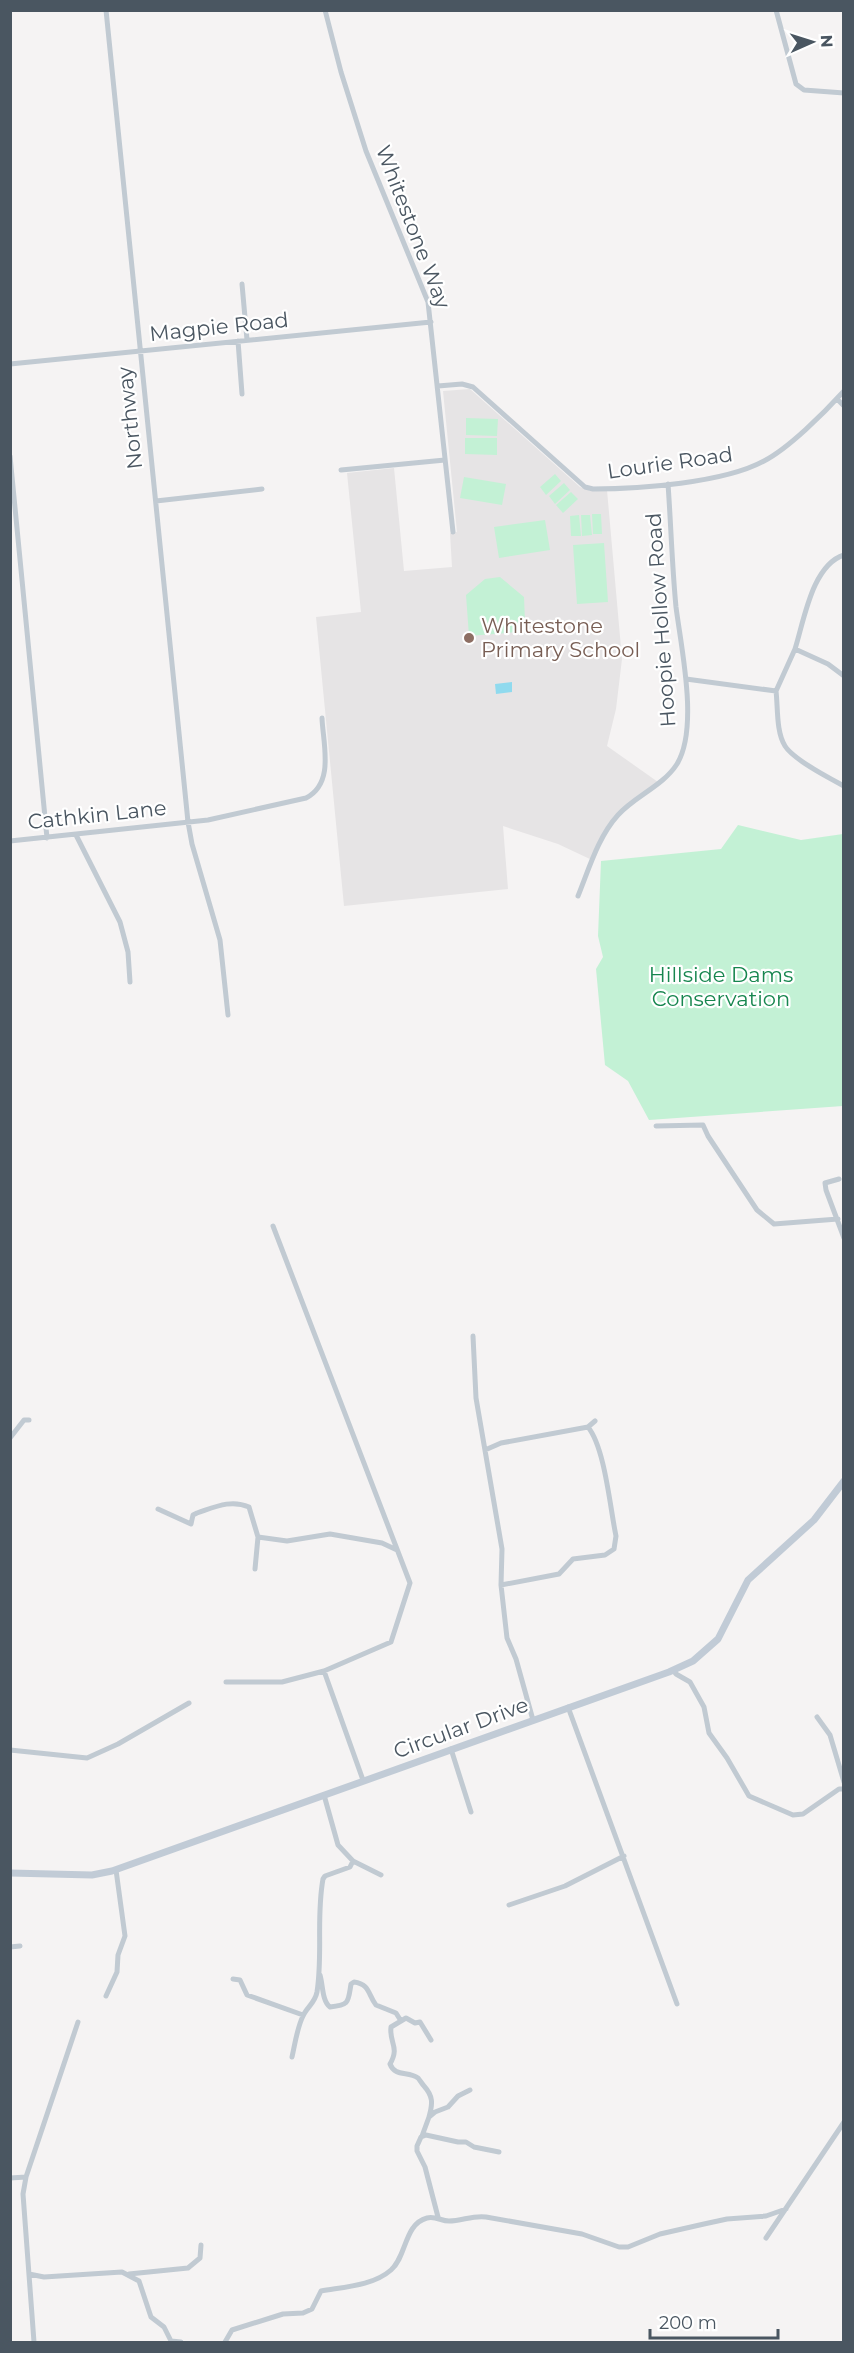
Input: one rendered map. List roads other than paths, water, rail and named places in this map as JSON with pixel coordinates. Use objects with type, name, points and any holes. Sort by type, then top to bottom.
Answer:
[{"type":"street","name":"Northway","points":[[106,10],[188,822],[192,844],[220,940],[228,1015]]},
{"type":"street","name":"Whitestone Way","points":[[325,10],[341,72],[366,151],[423,289],[431,322],[453,532]]},
{"type":"street","points":[[776,10],[796,84],[804,90],[843,93]]},
{"type":"street","points":[[242,284],[247,340]]},
{"type":"street","name":"Magpie Road","points":[[10,364],[431,322]]},
{"type":"street","points":[[238,341],[242,394]]},
{"type":"street","name":"Lourie Road","points":[[438,386],[462,384],[473,387],[588,488],[668,484],[723,476],[759,464],[780,451],[843,391]]},
{"type":"street","points":[[837,399],[843,406]]},
{"type":"street","points":[[10,456],[47,838]]},
{"type":"street","points":[[341,470],[445,460]]},
{"type":"street","name":"Hoopie Hollow Road","points":[[578,896],[602,837],[611,824],[627,806],[663,778],[678,761],[686,727],[686,679],[676,606],[668,484]]},
{"type":"street","points":[[156,501],[262,489]]},
{"type":"street","points":[[843,555],[828,564],[816,581],[795,649],[776,691],[781,734],[786,747],[843,786]]},
{"type":"street","points":[[795,649],[828,664],[843,676]]},
{"type":"street","points":[[686,679],[776,691]]},
{"type":"street","name":"Cathkin Lane","points":[[10,841],[188,822],[247,813],[306,798],[313,795],[325,775],[321,718]]},
{"type":"street","points":[[76,835],[120,922],[128,952],[130,982]]},
{"type":"street","points":[[656,1126],[703,1125],[708,1137],[758,1210],[774,1224],[838,1219]]},
{"type":"street","points":[[839,1179],[825,1183],[843,1238]]},
{"type":"street","points":[[226,1682],[282,1682],[324,1671],[391,1642],[410,1583],[273,1226]]},
{"type":"street","points":[[473,1336],[476,1398],[501,1549],[501,1585],[507,1638],[516,1659],[533,1720]]},
{"type":"street","points":[[10,1438],[24,1420],[29,1419]]},
{"type":"street","points":[[485,1450],[501,1443],[588,1427],[595,1421]]},
{"type":"street","points":[[501,1585],[559,1574],[573,1559],[605,1555],[614,1549],[616,1536],[599,1450],[588,1427]]},
{"type":"street","name":"Circular Drive","points":[[10,1873],[92,1875],[116,1870],[693,1661],[718,1639],[748,1580],[813,1520],[843,1481]]},
{"type":"street","points":[[158,1509],[191,1524],[193,1515],[227,1503],[239,1503],[249,1507],[258,1537],[255,1569]]},
{"type":"street","points":[[258,1537],[287,1541],[330,1534],[382,1543],[397,1550]]},
{"type":"street","points":[[673,1670],[690,1682],[704,1707],[709,1733],[749,1796],[793,1815],[804,1814],[839,1789],[843,1789]]},
{"type":"street","points":[[324,1671],[363,1780]]},
{"type":"street","points":[[10,1750],[87,1758],[118,1744],[189,1703]]},
{"type":"street","points":[[568,1707],[677,2004]]},
{"type":"street","points":[[817,1717],[830,1735],[843,1782]]},
{"type":"street","points":[[452,1749],[471,1812]]},
{"type":"street","points":[[324,1795],[338,1845],[353,1861],[381,1875]]},
{"type":"street","points":[[509,1905],[565,1886],[624,1856]]},
{"type":"street","points":[[292,2057],[303,2015],[314,2002],[319,1974],[321,1956],[319,1918],[323,1879],[325,1876],[350,1867],[353,1861]]},
{"type":"street","points":[[106,1996],[117,1972],[118,1955],[125,1936],[116,1870]]},
{"type":"street","points":[[10,1947],[20,1946]]},
{"type":"street","points":[[319,1974],[324,1986],[325,2001],[330,2007],[344,2006],[348,2002],[351,1984],[362,1983],[370,1990],[376,2005],[396,2013],[401,2020]]},
{"type":"street","points":[[233,1979],[240,1980],[247,1995],[303,2015]]},
{"type":"street","points":[[432,2040],[420,2022],[415,2023],[406,2018],[391,2027],[395,2049],[394,2058],[390,2064],[395,2072],[419,2079],[430,2092],[432,2106],[417,2151],[425,2167],[438,2217]]},
{"type":"street","points":[[34,2343],[23,2194],[26,2177],[78,2022]]},
{"type":"street","points":[[429,2116],[448,2107],[458,2096],[470,2090]]},
{"type":"street","points":[[766,2238],[843,2122]]},
{"type":"street","points":[[421,2137],[426,2134],[466,2142],[474,2147],[499,2152]]},
{"type":"street","points":[[10,2178],[26,2177]]},
{"type":"street","points":[[225,2343],[232,2330],[283,2314],[303,2313],[312,2309],[321,2291],[352,2287],[378,2278],[391,2270],[417,2223],[426,2218],[438,2217],[448,2221],[486,2217],[582,2234],[619,2247],[628,2247],[660,2234],[727,2219],[766,2216],[786,2209]]},
{"type":"street","points":[[129,2274],[188,2268],[200,2258],[201,2245]]},
{"type":"street","points":[[29,2274],[44,2277],[122,2272],[129,2274],[139,2281],[151,2317],[164,2327],[171,2341],[181,2343]]},
{"type":"water","points":[[512,682],[512,692],[496,694],[495,684]]},
{"type":"place","name":"Whitestone Primary School","points":[[469,638]]},
{"type":"park label","name":"Hillside Dams Conservation","points":[[721,987]]}]
